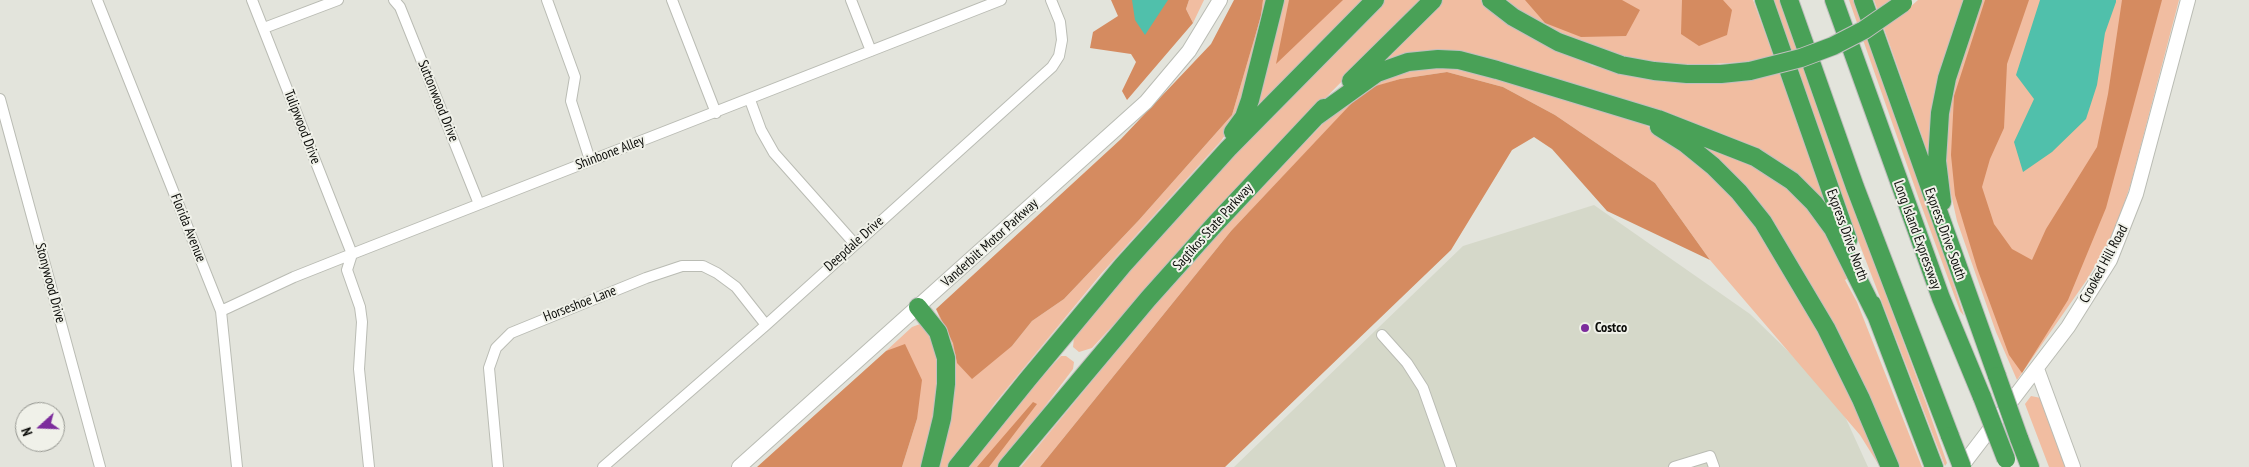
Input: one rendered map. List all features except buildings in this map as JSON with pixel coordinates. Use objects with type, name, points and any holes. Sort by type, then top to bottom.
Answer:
[{"type":"highway","points":[[1159,224],[1194,174],[1234,131],[1244,116],[1253,90],[1275,0]]},
{"type":"highway","points":[[957,467],[1056,344],[1159,224],[1263,112],[1375,0]]},
{"type":"highway","name":"Sagtikos State Parkway","points":[[1007,467],[1153,292],[1317,116],[1433,0]]},
{"type":"highway","points":[[1491,0],[1528,26],[1558,42],[1621,65],[1687,74],[1721,74],[1750,70],[1800,58],[1833,46],[1864,30],[1905,1]]},
{"type":"highway","name":"Express Drive North","points":[[1764,0],[1876,315],[1934,465]]},
{"type":"highway","points":[[1789,0],[1858,196],[1962,467]]},
{"type":"highway","name":"Long Island Expressway","points":[[1834,0],[1937,289],[2007,463]]},
{"type":"highway","name":"Express Drive South","points":[[1863,0],[2030,467]]},
{"type":"highway","points":[[1962,281],[1944,209],[1937,161],[1938,129],[1942,96],[1973,0]]},
{"type":"highway","points":[[1957,49],[1980,0]]},
{"type":"highway","points":[[1317,116],[1377,73],[1408,62],[1428,59],[1449,59],[1482,66],[1623,108],[1733,147],[1768,164],[1792,182],[1814,203],[1832,228],[1876,315]]},
{"type":"highway","points":[[1623,108],[1674,137],[1706,161],[1739,192],[1763,222],[1802,284],[1831,336],[1865,406],[1890,467]]},
{"type":"highway","points":[[918,307],[938,332],[946,358],[946,384],[942,418],[930,467]]},
{"type":"main road","name":"Vanderbilt Motor Parkway","points":[[739,467],[1151,96],[1189,51],[1220,0]]},
{"type":"main road","name":"Crooked Hill Road","points":[[1962,467],[2082,307],[2106,267],[2122,232],[2150,148],[2188,0]]},
{"type":"main road","points":[[2037,369],[2073,467]]},
{"type":"street","name":"Florida Avenue","points":[[96,0],[221,311],[237,467]]},
{"type":"street","name":"Tulipwood Drive","points":[[252,0],[352,254]]},
{"type":"street","points":[[264,28],[338,0]]},
{"type":"street","name":"Suttonwood Drive","points":[[394,0],[400,7],[479,204]]},
{"type":"street","points":[[547,0],[575,77],[571,101],[590,160]]},
{"type":"street","points":[[672,0],[716,113]]},
{"type":"street","points":[[851,0],[871,51]]},
{"type":"street","name":"Shinbone Alley","points":[[221,311],[294,277],[590,160],[750,100],[1001,0]]},
{"type":"street","name":"Deepdale Drive","points":[[603,467],[766,324],[1052,67],[1059,56],[1062,40],[1060,22],[1051,0]]},
{"type":"street","name":"Stonywood Drive","points":[[0,99],[100,467]]},
{"type":"street","points":[[750,100],[761,130],[774,153],[854,243]]},
{"type":"street","points":[[352,254],[347,270],[360,307],[362,322],[359,369],[369,467]]},
{"type":"street","name":"Horseshoe Lane","points":[[498,467],[489,368],[496,348],[510,333],[646,278],[682,266],[703,266],[718,273],[736,287],[766,324]]},
{"type":"street","points":[[1382,335],[1408,363],[1424,388],[1451,467]]},
{"type":"street","points":[[1674,467],[1710,456],[1714,467]]},
{"type":"shaded area","points":[[1111,0],[1189,0],[1186,9],[1193,23],[1127,100],[1122,91],[1136,62],[1131,54],[1090,48],[1093,32],[1118,16]]},
{"type":"shaded area","points":[[1132,0],[1168,0],[1145,35],[1135,20]]},
{"type":"shaded area","points":[[1189,0],[1204,0],[1193,23],[1186,9]]},
{"type":"shaded area","points":[[1234,0],[1263,0],[1261,16],[1232,115],[1139,220],[1064,299],[1032,321],[1012,346],[972,379],[957,363],[953,343],[936,309],[1121,139],[1211,44]]},
{"type":"shaded area","points":[[1263,0],[1270,0],[1242,107],[1221,141],[1101,274],[995,403],[949,467],[935,467],[950,343],[936,309],[954,343],[957,363],[1012,346],[1032,321],[1064,299],[1139,220],[1232,115],[1261,16]]},
{"type":"shaded area","points":[[1280,0],[1364,0],[1245,121]]},
{"type":"shaded area","points":[[1289,0],[1343,0],[1276,64]]},
{"type":"shaded area","points":[[1381,0],[1422,0],[1284,140],[1092,348],[1079,352],[1073,347],[1074,338],[1175,212]]},
{"type":"shaded area","points":[[1439,0],[1482,0],[1513,26],[1593,66],[1672,80],[1780,70],[1828,205],[1825,207],[1790,170],[1540,75],[1382,63],[1386,55]]},
{"type":"shaded area","points":[[1507,0],[1753,0],[1774,57],[1744,62],[1680,66],[1636,61],[1554,32],[1517,9]]},
{"type":"shaded area","points":[[1525,0],[1622,0],[1640,10],[1626,36],[1581,37],[1545,23]]},
{"type":"shaded area","points":[[1682,0],[1723,0],[1732,10],[1727,35],[1699,46],[1681,34]]},
{"type":"shaded area","points":[[1773,0],[1781,0],[1926,403],[1947,463],[1945,466],[1856,235]]},
{"type":"shaded area","points":[[1849,0],[1856,0],[1926,200],[1964,316],[1960,311],[1920,202]]},
{"type":"shaded area","points":[[1874,0],[1902,0],[1909,8],[1918,0],[1969,0],[1930,155],[1926,148]]},
{"type":"shaded area","points":[[1979,0],[2179,0],[2131,183],[2114,234],[2086,281],[2017,380],[1996,332],[1957,221],[1946,172],[1945,121],[1958,55]]},
{"type":"shaded area","points":[[1985,0],[2029,0],[2007,64],[2004,128],[1990,159],[1982,187],[1994,224],[2012,249],[2032,260],[2046,229],[2097,147],[2108,94],[2122,0],[2162,0],[2106,208],[2068,300],[2022,373],[2009,355],[1977,268],[1955,195],[1951,155],[1954,96]]},
{"type":"shaded area","points":[[2040,0],[2116,0],[2116,2],[2105,33],[2097,85],[2086,119],[2052,152],[2023,172],[2014,142],[2034,99],[2016,75]]},
{"type":"shaded area","points":[[1407,65],[1450,65],[1630,116],[1684,148],[1741,202],[1798,285],[1886,467],[1880,467],[1860,435],[1710,260],[1655,183],[1555,115],[1503,87],[1447,72],[1400,79],[1365,90],[1231,231],[1040,467],[1021,467],[1186,267],[1271,177],[1347,99]]},
{"type":"shaded area","points":[[1447,72],[1503,87],[1555,115],[1655,183],[1710,260],[1607,211],[1552,149],[1534,137],[1512,150],[1451,250],[1225,467],[1040,467],[1231,231],[1365,89],[1400,79]]},
{"type":"shaded area","points":[[1696,138],[1754,162],[1815,210],[1848,278],[1845,280],[1857,302],[1922,467],[1897,467],[1839,336],[1694,143]]},
{"type":"shaded area","points":[[1594,205],[1750,314],[1837,399],[1868,467],[1234,467],[1463,246]]},
{"type":"shaded area","points":[[920,324],[927,325],[942,366],[925,467],[902,467],[917,419],[886,351],[912,327]]},
{"type":"shaded area","points":[[905,344],[922,380],[917,419],[902,467],[757,467],[886,351]]},
{"type":"shaded area","points":[[1061,356],[1066,356],[1074,362],[1073,369],[999,467],[965,467],[991,432]]},
{"type":"shaded area","points":[[2031,396],[2041,398],[2067,467],[2049,467],[2025,404]]},
{"type":"shaded area","points":[[1033,402],[1037,404],[989,467],[977,467]]},
{"type":"place","name":"Costco","points":[[1585,328]]}]
